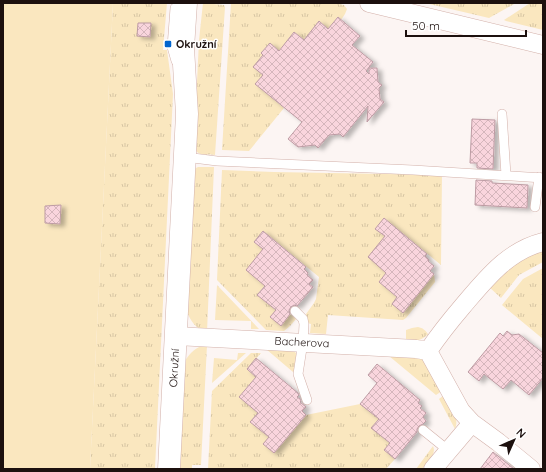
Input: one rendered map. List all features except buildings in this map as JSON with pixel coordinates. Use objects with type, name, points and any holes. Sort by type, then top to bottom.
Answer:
[{"type":"street","name":"Okružní","points":[[168,469],[187,114],[183,48],[186,3]]},
{"type":"street","points":[[187,114],[195,3]]},
{"type":"street","points":[[369,3],[543,45]]},
{"type":"street","points":[[531,469],[472,423],[461,411],[428,351],[481,284],[499,266],[509,258],[543,242]]},
{"type":"street","name":"Bacherova","points":[[176,336],[416,348],[428,351]]},
{"type":"street","points":[[433,469],[472,423]]},
{"type":"lane","points":[[175,3],[172,49],[185,83]]},
{"type":"lane","points":[[502,114],[506,175]]},
{"type":"lane","points":[[184,157],[541,177],[535,207]]},
{"type":"lane","points":[[295,311],[303,319],[304,324],[298,374],[307,400]]},
{"type":"lane","points":[[423,430],[449,451]]},
{"type":"green space","points":[[3,3],[113,3],[90,469],[3,469]]},
{"type":"green space","points":[[113,3],[167,3],[163,50],[167,50],[173,94],[155,469],[90,469]]},
{"type":"green space","points":[[203,3],[224,5],[225,7],[215,155],[204,155],[199,153],[195,149],[194,145],[199,40]]},
{"type":"green space","points":[[231,3],[335,3],[344,5],[347,9],[341,20],[338,17],[328,29],[319,21],[304,40],[294,32],[279,51],[270,43],[261,53],[263,55],[254,67],[263,75],[256,84],[284,108],[249,151],[222,150]]},
{"type":"green space","points":[[425,3],[516,3],[489,18]]},
{"type":"green space","points":[[530,3],[543,3],[543,30],[504,20]]},
{"type":"green space","points":[[198,167],[214,167],[207,332],[199,329],[194,324],[186,310],[194,169]]},
{"type":"green space","points":[[222,170],[442,175],[441,265],[384,218],[376,229],[385,236],[386,273],[379,282],[397,297],[392,304],[403,313],[434,274],[435,282],[403,320],[328,315],[326,334],[310,333],[311,324],[307,323],[306,314],[316,299],[319,277],[263,231],[254,242],[263,249],[265,285],[257,295],[276,310],[270,317],[281,325],[290,314],[296,319],[284,331],[266,330],[217,280]]},
{"type":"green space","points":[[543,250],[543,262],[519,275],[501,298],[488,286],[517,262]]},
{"type":"green space","points":[[543,268],[543,339],[502,305],[523,279]]},
{"type":"green space","points":[[217,285],[259,329],[251,329],[251,321],[215,320]]},
{"type":"green space","points":[[418,327],[424,329],[428,334],[415,341],[406,341],[406,330]]},
{"type":"green space","points":[[207,345],[201,465],[192,465],[192,469],[178,469],[185,361],[194,350]]},
{"type":"green space","points":[[266,349],[292,350],[295,352],[298,356],[295,371],[293,372]]},
{"type":"green space","points":[[238,353],[246,353],[212,383],[214,358],[237,360]]},
{"type":"green space","points":[[251,353],[261,353],[247,369],[256,377],[239,397],[258,413],[250,422],[269,437],[274,453],[306,415],[360,404],[379,419],[371,428],[390,443],[384,450],[395,459],[386,469],[208,469],[212,391]]},
{"type":"green space","points":[[407,355],[422,359],[442,391],[436,395],[389,356]]},
{"type":"green space","points":[[444,395],[455,416],[455,429],[439,399]]},
{"type":"green space","points":[[433,446],[434,452],[429,461],[422,469],[416,469]]},
{"type":"place","name":"Okružní","points":[[168,44]]}]
